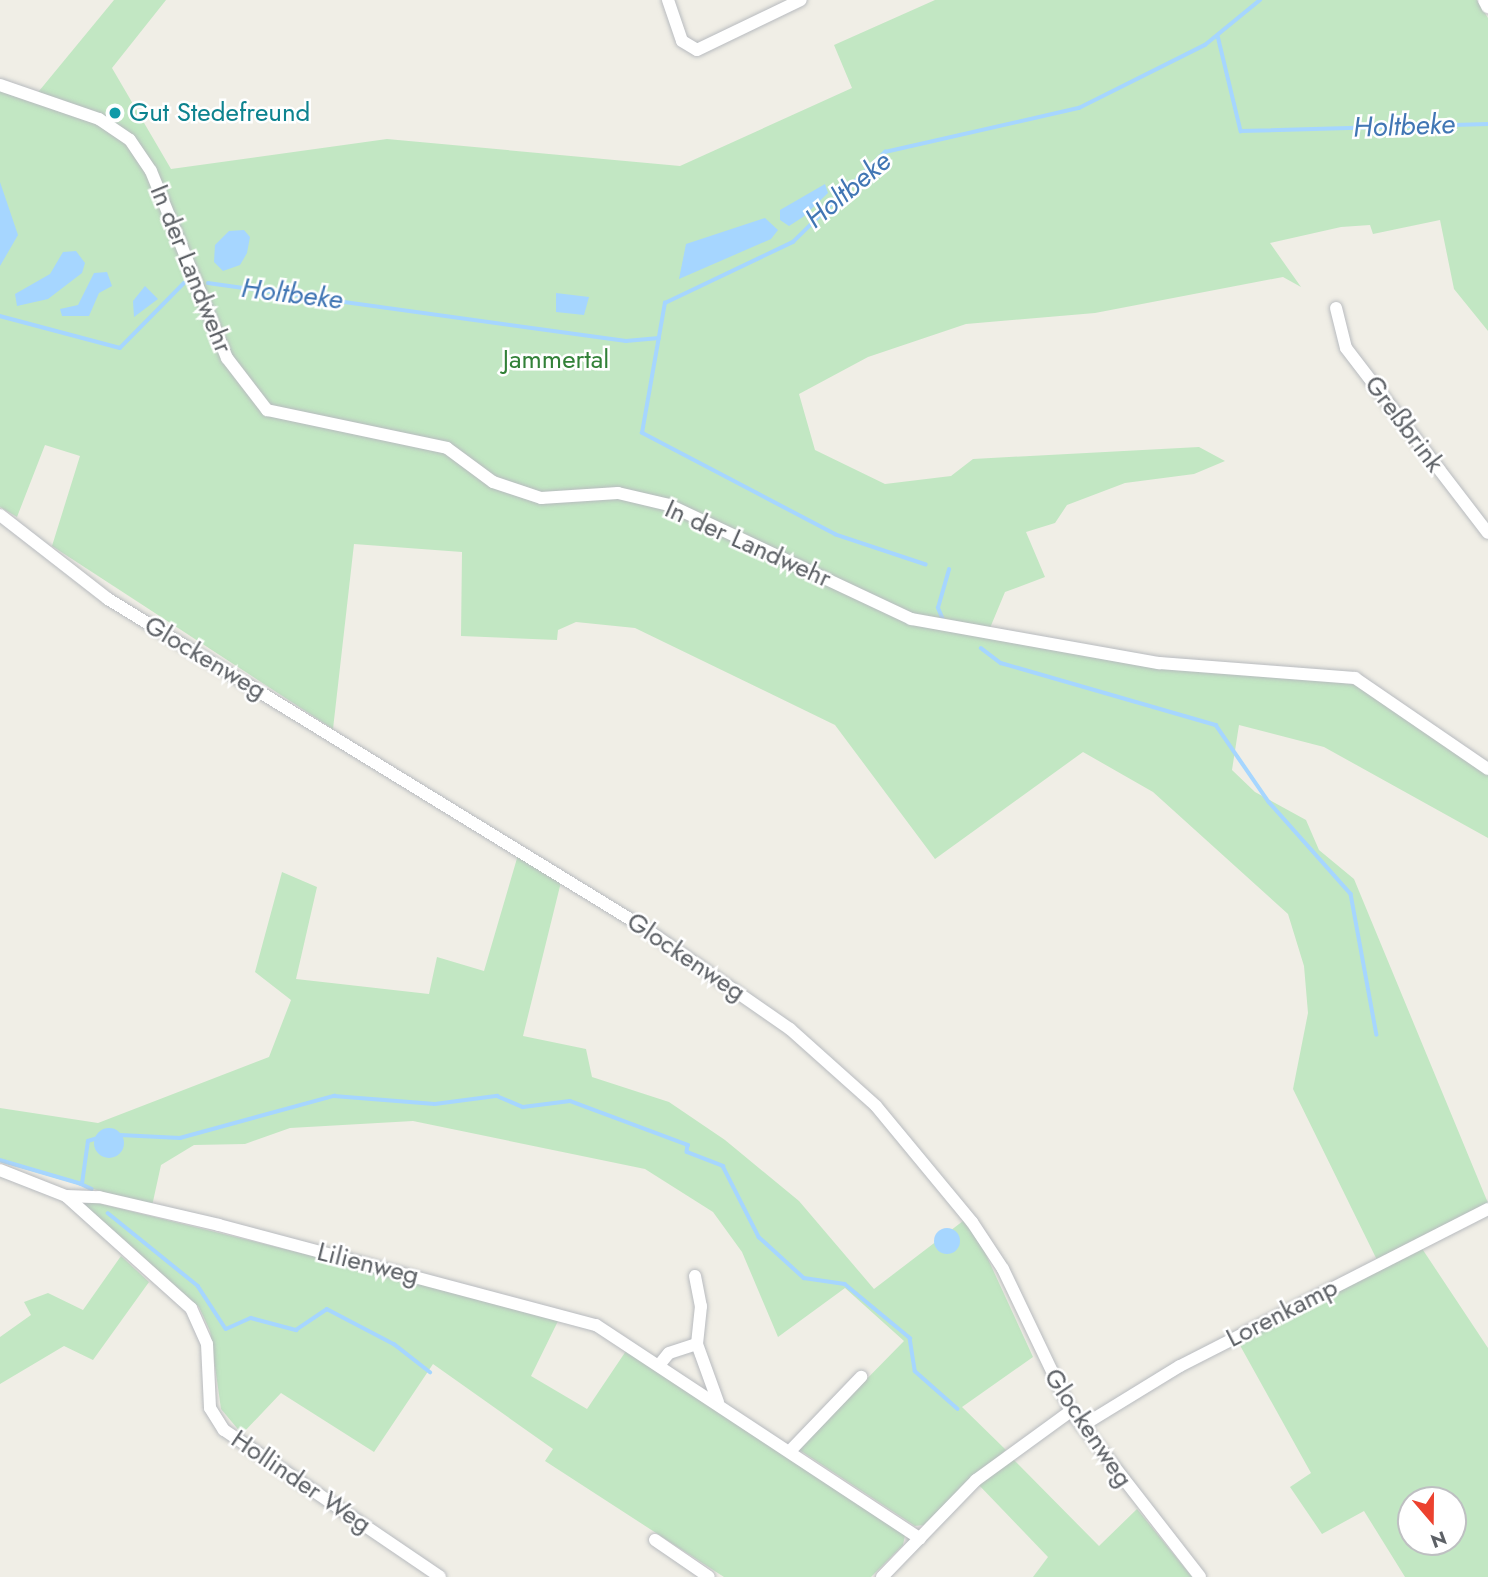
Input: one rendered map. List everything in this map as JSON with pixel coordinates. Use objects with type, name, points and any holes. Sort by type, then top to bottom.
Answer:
[{"type":"street","points":[[668,0],[687,48],[697,50],[801,0]]},
{"type":"street","points":[[1485,0],[1488,6]]},
{"type":"street","name":"In der Landwehr","points":[[0,85],[99,118],[130,140],[151,171],[227,358],[267,410],[447,448],[493,482],[541,498],[618,494],[669,505],[911,619],[1159,663],[1355,678],[1488,769]]},
{"type":"street","name":"Greßbrink","points":[[1336,308],[1346,348],[1488,533]]},
{"type":"street","name":"Glockenweg","points":[[0,515],[108,599],[646,929],[790,1029],[876,1106],[972,1222],[1003,1269],[1070,1411],[1200,1577]]},
{"type":"street","name":"Hollinder Weg","points":[[0,1170],[66,1196],[199,1319],[207,1344],[207,1396],[218,1424],[440,1577]]},
{"type":"street","name":"Lilienweg","points":[[66,1196],[99,1196],[561,1313],[612,1333],[920,1539]]},
{"type":"street","name":"Lorenkamp","points":[[1082,1426],[1169,1372],[1488,1209]]},
{"type":"street","points":[[695,1276],[701,1306],[697,1344],[718,1402]]},
{"type":"street","points":[[660,1364],[669,1353],[697,1344]]},
{"type":"street","points":[[790,1451],[861,1377]]},
{"type":"street","points":[[882,1577],[976,1480],[1070,1411]]},
{"type":"street","points":[[655,1540],[709,1577]]},
{"type":"green space","name":"Jammertal","points":[[114,0],[166,0],[112,68],[171,169],[387,139],[680,166],[852,88],[834,45],[935,0],[1477,0],[1488,18],[1488,331],[1454,289],[1440,220],[1373,234],[1370,225],[1341,227],[1270,243],[1301,287],[1283,277],[1095,313],[966,324],[868,357],[799,394],[815,450],[885,484],[951,476],[973,459],[1199,447],[1225,461],[1194,474],[1125,483],[1067,505],[1055,523],[1026,532],[1045,577],[1005,592],[990,628],[994,638],[1358,685],[1488,773],[1488,838],[1324,747],[1239,725],[1232,770],[1255,792],[1306,820],[1319,850],[1354,879],[1488,1203],[1378,1262],[1293,1089],[1308,1013],[1304,966],[1288,914],[1153,792],[1083,752],[935,859],[835,725],[635,628],[576,622],[558,630],[557,640],[461,636],[462,552],[354,544],[333,729],[52,546],[80,456],[45,445],[17,517],[0,507],[0,91],[30,102]]},
{"type":"green space","points":[[518,855],[561,882],[523,1036],[586,1049],[592,1077],[669,1102],[725,1140],[799,1201],[874,1289],[963,1221],[982,1246],[1033,1357],[962,1407],[1006,1450],[924,1525],[915,1526],[798,1449],[904,1341],[845,1288],[778,1337],[742,1252],[713,1212],[645,1169],[413,1121],[290,1128],[245,1144],[194,1145],[161,1165],[152,1206],[0,1162],[0,1108],[98,1123],[269,1057],[291,1000],[255,972],[282,872],[317,887],[296,979],[429,994],[437,957],[484,971]]},
{"type":"green space","points":[[77,1198],[560,1317],[531,1376],[587,1409],[626,1351],[905,1535],[903,1545],[871,1577],[724,1577],[545,1461],[553,1449],[433,1364],[374,1452],[281,1393],[242,1434],[221,1409],[210,1331],[199,1307]]},
{"type":"green space","points":[[1421,1247],[1488,1348],[1488,1577],[1405,1577],[1364,1511],[1322,1534],[1290,1487],[1311,1473],[1237,1340]]},
{"type":"green space","points":[[121,1256],[149,1282],[93,1360],[64,1346],[0,1384],[0,1337],[31,1315],[24,1302],[48,1293],[83,1310]]},
{"type":"green space","points":[[1011,1457],[1099,1546],[1137,1509],[1192,1577],[1033,1577],[1048,1557],[977,1483]]},
{"type":"water","points":[[0,182],[18,235],[0,266]]},
{"type":"water","points":[[825,184],[828,193],[803,217],[789,226],[780,220],[780,210]]},
{"type":"water","points":[[765,218],[778,230],[771,239],[679,279],[686,244]]},
{"type":"water","points":[[244,230],[250,237],[247,253],[240,265],[223,271],[214,262],[215,245],[229,231]]},
{"type":"water","points":[[76,251],[85,263],[82,273],[48,299],[17,306],[15,294],[50,274],[63,252]]},
{"type":"water","points":[[107,272],[112,286],[99,293],[89,316],[62,316],[60,309],[78,305],[94,273]]},
{"type":"water","points":[[145,286],[158,299],[134,317],[133,301]]},
{"type":"water","points":[[556,293],[589,297],[584,315],[556,312]]},
{"type":"water","points":[[109,1128],[120,1132],[124,1143],[120,1154],[109,1158],[98,1154],[94,1143],[98,1132]]},
{"type":"water","points":[[947,1228],[956,1232],[960,1241],[956,1250],[947,1254],[938,1250],[934,1241],[938,1232]]},
{"type":"waterway","name":"Holtbeke","points":[[926,565],[836,535],[642,433],[665,303],[793,242],[885,152],[1079,108],[1205,45],[1260,0]]},
{"type":"waterway","name":"Holtbeke","points":[[1218,36],[1241,131],[1488,124]]},
{"type":"waterway","name":"Holtbeke","points":[[0,316],[120,348],[184,283]]},
{"type":"waterway","name":"Holtbeke","points":[[208,283],[626,341],[659,338]]},
{"type":"waterway","points":[[943,620],[938,608],[949,570]]},
{"type":"waterway","points":[[981,648],[1001,663],[1216,725],[1269,802],[1351,894],[1377,1035]]},
{"type":"waterway","points":[[120,1135],[180,1138],[334,1096],[435,1104],[497,1096],[523,1107],[570,1101],[688,1145],[687,1152],[723,1166],[759,1237],[804,1278],[845,1284],[910,1338],[915,1371],[958,1409]]},
{"type":"waterway","points":[[0,1160],[82,1184],[88,1141],[98,1138]]},
{"type":"waterway","points":[[79,1183],[92,1189]]},
{"type":"waterway","points":[[108,1213],[198,1286],[226,1329],[251,1318],[296,1330],[327,1309],[394,1344],[430,1372]]},
{"type":"place","name":"Gut Stedefreund","points":[[115,113]]}]
